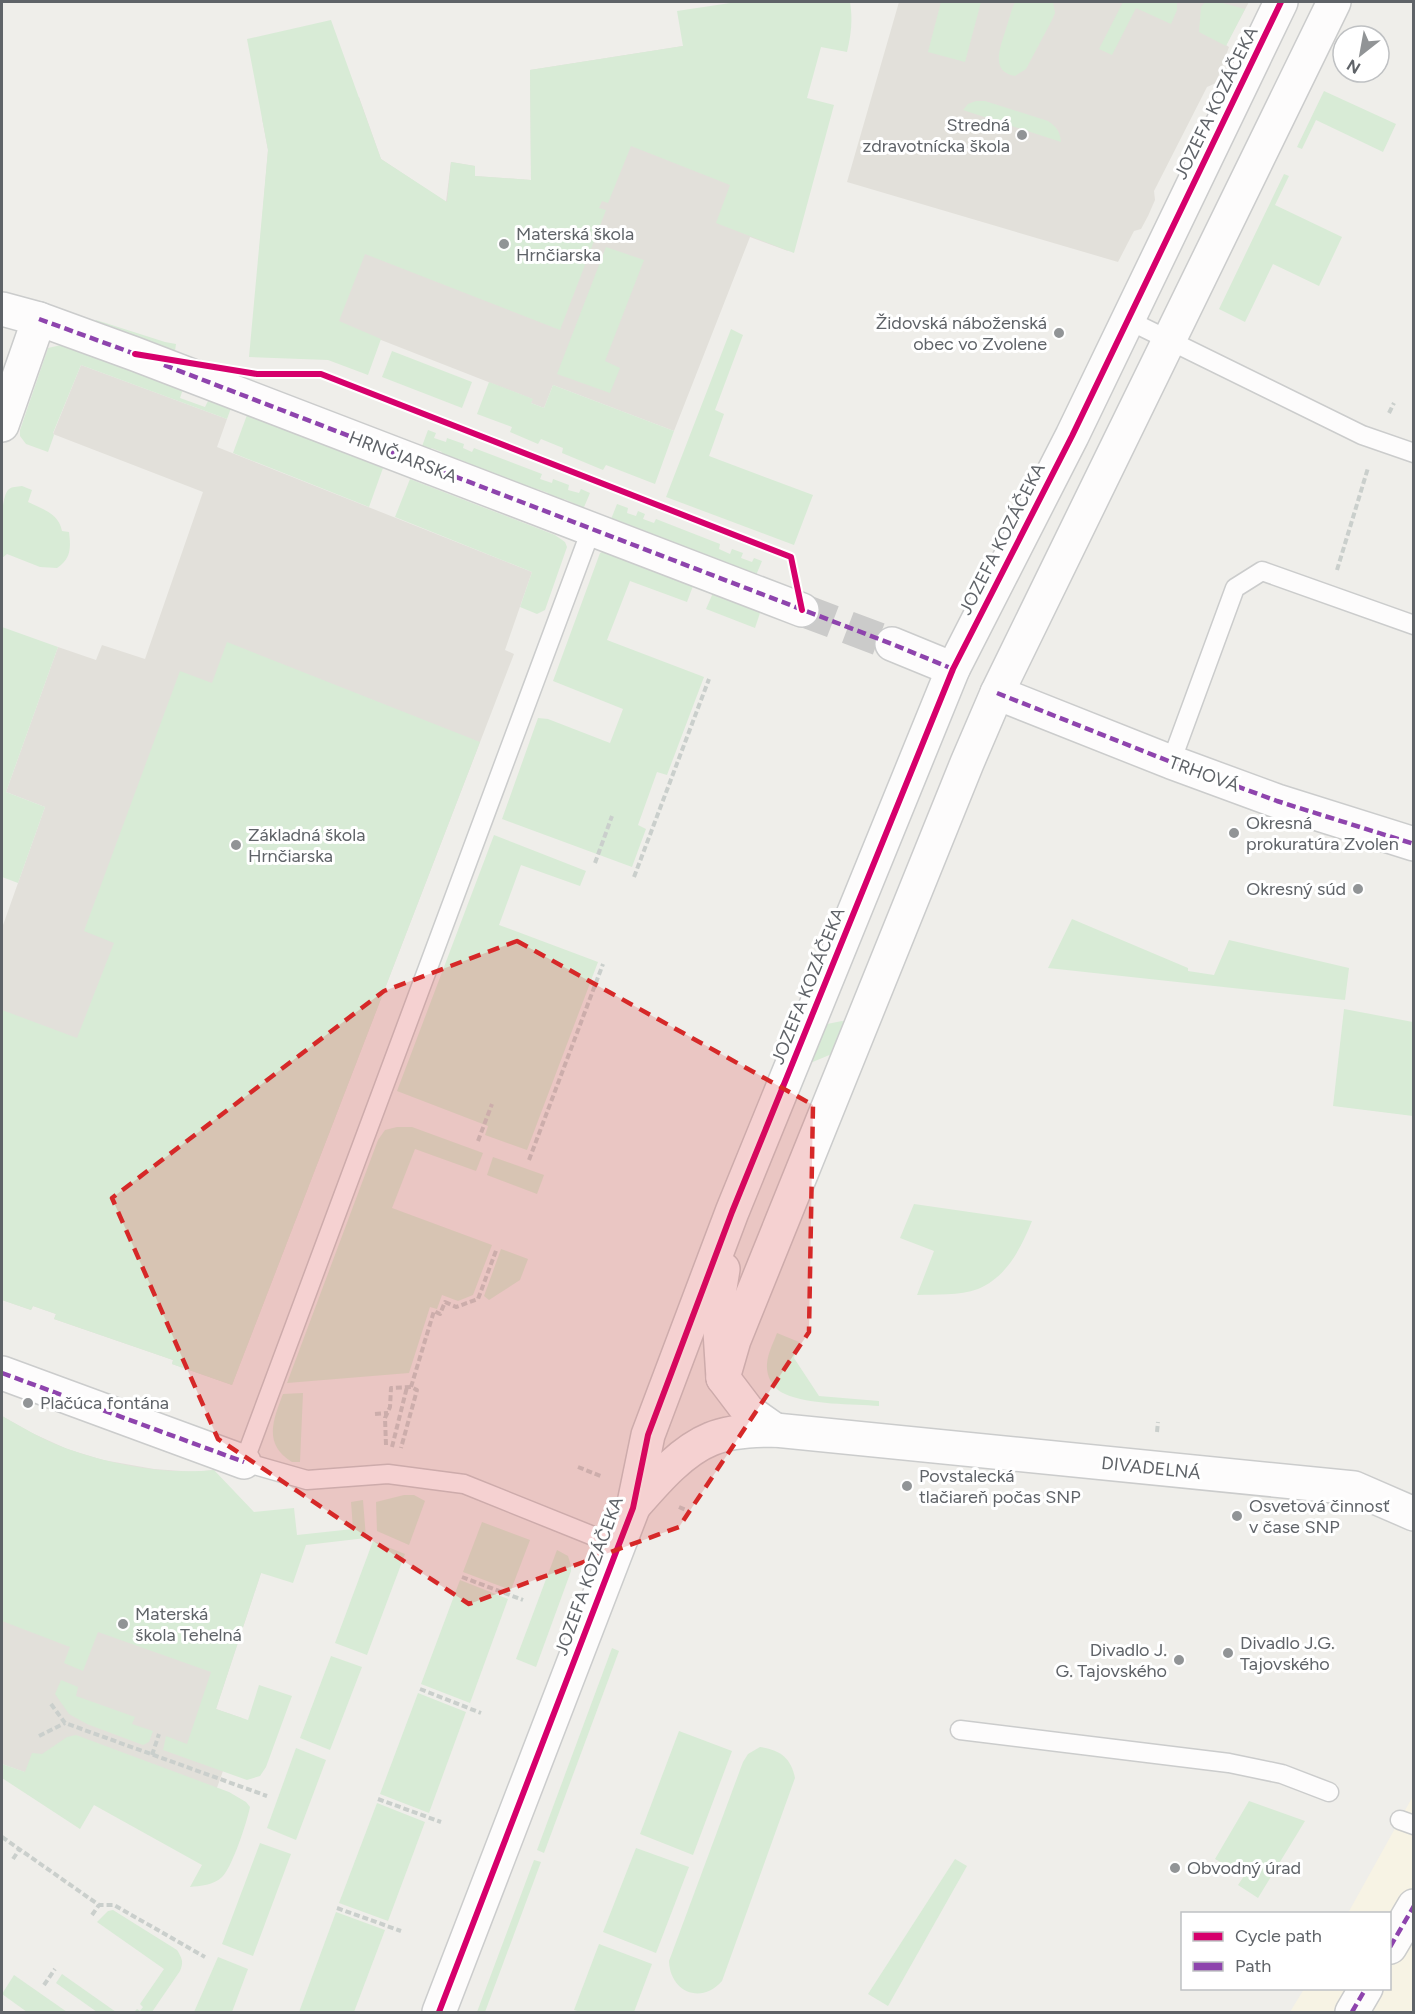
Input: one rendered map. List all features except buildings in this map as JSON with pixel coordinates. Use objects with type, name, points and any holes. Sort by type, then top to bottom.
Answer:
[{"type":"street","name":"JOZEFA KOZÁČEKA","points":[[440,2013],[633,1508],[648,1435],[732,1212],[953,669],[1072,436],[1281,2]]},
{"type":"street","points":[[775,1430],[748,1411],[723,1378],[734,1340],[997,693],[1334,2]]},
{"type":"street","name":"HRNČIARSKA","points":[[2,309],[135,354],[802,610]]},
{"type":"street","points":[[2,425],[39,320]]},
{"type":"street","points":[[892,644],[953,669]]},
{"type":"street","name":"TRHOVÁ","points":[[997,693],[1277,801],[1413,844]]},
{"type":"street","name":"JOZEFA KOZÁČEKA","points":[[723,1378],[718,1300],[732,1212]]},
{"type":"street","points":[[2,1373],[244,1462]]},
{"type":"street","name":"JOZEFA KOZÁČEKA","points":[[633,1508],[675,1461],[711,1439],[752,1430],[775,1430]]},
{"type":"street","name":"DIVADELNÁ","points":[[775,1430],[1354,1488],[1413,1514]]},
{"type":"street","points":[[1391,1944],[1413,1906]]},
{"type":"street","points":[[1352,2013],[1364,1990]]},
{"type":"lane","points":[[1128,320],[1362,435],[1413,453]]},
{"type":"lane","points":[[591,530],[244,1462],[307,1480],[388,1474],[464,1484],[618,1546]]},
{"type":"lane","points":[[1171,762],[1235,588],[1262,571],[1413,626]]},
{"type":"lane","points":[[960,1730],[1229,1763],[1282,1774],[1329,1792]]},
{"type":"path","points":[[1330,596],[1376,440],[1394,403]]},
{"type":"path","points":[[634,878],[709,679]]},
{"type":"path","points":[[595,863],[612,816]]},
{"type":"path","points":[[529,1160],[603,964]]},
{"type":"path","points":[[478,1141],[492,1104]]},
{"type":"path","points":[[399,1456],[417,1390],[409,1387],[391,1388],[388,1413],[385,1418],[386,1447],[393,1447],[409,1387],[434,1311],[440,1314],[445,1302],[456,1307],[478,1299],[497,1248]]},
{"type":"path","points":[[375,1414],[388,1413]]},
{"type":"path","points":[[1157,1432],[1158,1422]]},
{"type":"path","points":[[578,1467],[607,1479]]},
{"type":"path","points":[[462,1577],[523,1600]]},
{"type":"path","points":[[420,1689],[481,1713]]},
{"type":"path","points":[[51,1704],[64,1724],[267,1796]]},
{"type":"path","points":[[39,1736],[64,1724]]},
{"type":"path","points":[[152,1755],[159,1734]]},
{"type":"path","points":[[378,1799],[441,1822]]},
{"type":"path","points":[[2,1837],[99,1905],[114,1905],[206,1957]]},
{"type":"path","points":[[13,1859],[20,1850]]},
{"type":"path","points":[[92,1915],[99,1905]]},
{"type":"path","points":[[337,1908],[401,1931]]},
{"type":"path","points":[[44,1985],[55,1969]]},
{"type":"highlighted area","points":[[517,941],[813,1105],[809,1332],[679,1527],[469,1604],[218,1439],[112,1198],[384,991]]},
{"type":"shaded area","name":"Stredná zdravotnícka škola","points":[[899,2],[1249,2],[1226,45],[1229,47],[1216,83],[1207,87],[1154,191],[1155,200],[1148,216],[1141,229],[1134,231],[1118,262],[847,182]]},
{"type":"shaded area","name":"Materská škola Hrnčiarska","points":[[683,46],[788,251],[750,237],[674,431],[553,385],[544,408],[531,403],[532,399],[256,291],[268,150],[262,118],[359,97],[381,159],[446,202],[451,162],[475,166],[475,176],[531,180],[530,70]]},
{"type":"shaded area","name":"Základná škola Hrnčiarska","points":[[81,365],[227,419],[217,447],[532,572],[505,650],[514,654],[232,1385],[172,1364],[173,1360],[54,1319],[56,1314],[33,1306],[31,1310],[2,1300],[2,928],[45,807],[6,792],[58,647],[96,660],[102,645],[145,659],[203,492],[53,434]]},
{"type":"shaded area","name":"Materská škola Tehelná","points":[[2,1416],[67,1449],[103,1460],[154,1469],[195,1472],[214,1470],[261,1573],[216,1709],[242,1718],[200,1835],[2,1764]]},
{"type":"shaded area","points":[[1413,1796],[1413,2012],[1290,2012],[1303,1990],[1391,1990],[1391,1912],[1349,1912]]},
{"type":"green space","name":"Materská škola Hrnčiarska","points":[[737,2],[850,2],[851,27],[847,52],[821,47],[807,98],[834,105],[794,253],[716,223],[730,185],[631,146],[608,203],[602,201],[599,208],[606,210],[560,330],[365,254],[339,321],[381,339],[368,375],[328,360],[249,357],[268,150],[247,39],[331,20],[381,159],[447,202],[451,162],[475,166],[475,176],[531,180],[530,70],[683,46],[677,11]]},
{"type":"green space","points":[[941,2],[981,2],[965,62],[928,52]]},
{"type":"green space","points":[[1015,2],[1053,2],[1055,13],[1026,69],[1015,76],[1002,69],[999,57]]},
{"type":"green space","points":[[1123,2],[1177,2],[1177,10],[1171,24],[1136,8],[1112,55],[1099,49]]},
{"type":"green space","points":[[1205,2],[1219,2],[1245,9],[1226,46],[1199,32],[1201,7]]},
{"type":"green space","points":[[1324,91],[1396,124],[1383,152],[1316,120],[1302,149],[1297,147]]},
{"type":"green space","points":[[985,101],[1048,121],[1054,125],[1061,142],[963,110],[968,104]]},
{"type":"green space","points":[[1284,174],[1289,176],[1275,205],[1342,237],[1319,286],[1273,264],[1245,322],[1219,309]]},
{"type":"green space","points":[[606,247],[644,260],[605,361],[620,368],[610,393],[557,374]]},
{"type":"green space","points":[[96,320],[176,344],[175,351],[140,345],[94,328]]},
{"type":"green space","points":[[731,329],[743,335],[715,410],[724,414],[709,456],[813,495],[794,545],[666,497]]},
{"type":"green space","points":[[61,345],[183,389],[180,398],[205,407],[209,399],[231,408],[227,419],[81,365],[53,433],[48,452],[26,444],[20,436],[20,430],[48,348]]},
{"type":"green space","points":[[392,351],[472,382],[462,408],[382,377]]},
{"type":"green space","points":[[489,382],[533,399],[531,403],[544,408],[553,385],[674,431],[655,484],[606,465],[603,470],[562,453],[563,448],[541,439],[538,444],[510,432],[512,427],[477,414]]},
{"type":"green space","points":[[247,415],[383,468],[369,507],[233,453]]},
{"type":"green space","points":[[428,430],[436,433],[434,438],[446,442],[447,438],[464,444],[463,448],[472,452],[474,448],[542,474],[540,479],[552,483],[553,479],[569,485],[568,490],[579,493],[581,489],[590,493],[582,512],[574,509],[575,504],[564,499],[562,504],[546,498],[548,493],[537,489],[535,493],[467,467],[468,463],[458,459],[456,463],[440,457],[442,452],[431,448],[429,452],[421,449]]},
{"type":"green space","points":[[410,479],[555,535],[565,542],[567,547],[545,610],[537,614],[520,607],[532,572],[395,517]]},
{"type":"green space","points":[[22,486],[32,490],[28,502],[50,513],[58,520],[62,531],[69,532],[69,553],[62,565],[57,568],[40,567],[7,554],[2,558],[5,495],[11,488]]},
{"type":"green space","points":[[617,504],[628,508],[627,513],[636,516],[638,511],[645,514],[643,519],[654,523],[656,519],[720,544],[719,549],[730,554],[732,549],[743,553],[741,558],[752,562],[754,558],[762,561],[754,580],[649,538],[650,533],[640,529],[638,533],[610,522]]},
{"type":"green space","points":[[604,551],[696,578],[687,602],[630,581],[607,640],[704,677],[667,775],[657,772],[638,825],[646,829],[632,867],[502,819],[538,718],[548,719],[610,743],[623,709],[553,681],[600,553]]},
{"type":"green space","points":[[716,586],[763,604],[755,628],[706,609]]},
{"type":"green space","points":[[2,627],[58,647],[6,792],[45,807],[18,883],[2,877]]},
{"type":"green space","name":"Základná škola Hrnčiarska","points":[[227,642],[480,742],[232,1385],[172,1364],[173,1360],[54,1319],[56,1314],[33,1306],[31,1310],[2,1300],[2,1010],[77,1038],[114,943],[84,931],[180,671],[212,683]]},
{"type":"green space","points":[[494,835],[586,871],[580,886],[521,865],[499,925],[598,962],[527,1150],[485,1135],[488,1126],[397,1091]]},
{"type":"green space","points":[[1072,919],[1188,968],[1188,971],[1214,975],[1229,940],[1349,968],[1345,1000],[1048,968]]},
{"type":"green space","points":[[1344,1009],[1413,1022],[1413,1116],[1333,1106]]},
{"type":"green space","points":[[845,1022],[839,1051],[803,1066],[822,1025]]},
{"type":"green space","points":[[412,1127],[483,1153],[476,1171],[415,1149],[392,1208],[492,1245],[473,1295],[458,1301],[442,1295],[437,1309],[430,1307],[409,1373],[287,1383],[378,1140],[385,1130]]},
{"type":"green space","points":[[493,1157],[544,1175],[537,1194],[487,1175]]},
{"type":"green space","points":[[914,1204],[1032,1221],[1012,1261],[988,1284],[963,1293],[917,1295],[934,1251],[900,1238]]},
{"type":"green space","points":[[501,1249],[528,1259],[520,1280],[489,1300],[484,1296]]},
{"type":"green space","points":[[777,1333],[799,1342],[794,1358],[819,1396],[879,1401],[879,1406],[806,1400],[795,1398],[778,1390],[770,1381],[767,1369],[769,1355]]},
{"type":"green space","points":[[303,1393],[300,1462],[292,1462],[277,1447],[273,1431],[274,1422],[283,1394]]},
{"type":"green space","name":"Materská škola Tehelná","points":[[2,1416],[51,1442],[103,1460],[158,1470],[214,1470],[254,1512],[294,1508],[297,1535],[353,1529],[351,1502],[363,1500],[366,1538],[306,1545],[293,1583],[261,1573],[216,1709],[248,1720],[259,1685],[292,1696],[266,1767],[260,1776],[247,1780],[163,1750],[166,1736],[187,1744],[211,1672],[98,1632],[83,1671],[64,1663],[70,1647],[2,1621]]},
{"type":"green space","points":[[404,1495],[414,1495],[425,1501],[409,1545],[377,1531],[376,1502]]},
{"type":"green space","points":[[482,1522],[530,1540],[511,1590],[463,1572]]},
{"type":"green space","points":[[373,1541],[405,1554],[367,1655],[335,1643]]},
{"type":"green space","points":[[557,1550],[568,1556],[571,1571],[536,1667],[516,1659]]},
{"type":"green space","points":[[460,1580],[508,1599],[470,1703],[421,1684]]},
{"type":"green space","points":[[612,1648],[619,1651],[544,1853],[537,1850]]},
{"type":"green space","points":[[331,1656],[362,1667],[330,1750],[300,1738]]},
{"type":"green space","points":[[61,1680],[78,1687],[76,1696],[135,1717],[132,1724],[153,1731],[149,1742],[143,1745],[87,1724],[69,1714],[55,1694]]},
{"type":"green space","points":[[418,1693],[466,1712],[429,1813],[380,1794]]},
{"type":"green space","points":[[679,1731],[732,1751],[693,1855],[640,1834]]},
{"type":"green space","points":[[76,1735],[229,1792],[246,1802],[250,1807],[242,1833],[230,1864],[222,1877],[202,1886],[190,1887],[202,1865],[94,1805],[80,1829],[2,1778],[2,1764],[25,1772],[32,1753],[42,1754],[67,1737]]},
{"type":"green space","points":[[760,1747],[773,1750],[783,1756],[791,1765],[795,1778],[722,1981],[705,1992],[688,1992],[675,1981],[669,1961],[743,1762],[748,1754]]},
{"type":"green space","points":[[296,1748],[326,1760],[296,1840],[267,1828]]},
{"type":"green space","points":[[1249,1801],[1305,1821],[1258,1898],[1238,1885],[1244,1876],[1215,1859]]},
{"type":"green space","points":[[377,1803],[425,1822],[388,1921],[339,1903]]},
{"type":"green space","points":[[260,1843],[291,1854],[253,1956],[222,1944]]},
{"type":"green space","points":[[636,1848],[689,1867],[656,1953],[603,1932]]},
{"type":"green space","points":[[955,1859],[967,1866],[888,2006],[868,1994]]},
{"type":"green space","points":[[534,1860],[541,1862],[485,2012],[477,2012]]},
{"type":"green space","points":[[113,1910],[177,1950],[181,1958],[180,1971],[152,2012],[134,2012],[137,2009],[140,2011],[143,2007],[140,2004],[164,1969],[97,1922],[108,1911]]},
{"type":"green space","points":[[336,1912],[385,1930],[354,2012],[299,2012]]},
{"type":"green space","points":[[599,1944],[652,1964],[634,2012],[574,2010]]},
{"type":"green space","points":[[218,1957],[248,1969],[232,2012],[194,2012]]},
{"type":"green space","points":[[62,1974],[116,2012],[97,2012],[56,1983]]},
{"type":"green space","points":[[14,1975],[67,2012],[27,2012],[2,1994]]},
{"type":"tunnel","points":[[802,610],[892,644]]},
{"type":"marked path","points":[[39,319],[138,355]]},
{"type":"marked path","points":[[164,365],[953,669]]},
{"type":"marked path","points":[[997,693],[1277,801],[1414,844]]},
{"type":"marked path","points":[[2,1373],[244,1462]]},
{"type":"marked path","points":[[1391,1945],[1414,1906]]},
{"type":"marked path","points":[[1352,2012],[1365,1990]]},
{"type":"cycle path","points":[[439,2012],[633,1508],[648,1435],[732,1212],[953,669],[1072,436],[1281,2]]},
{"type":"cycle path","points":[[135,354],[257,374],[321,374],[791,557],[802,610]]},
{"type":"place","name":"Stredná zdravotnícka škola","points":[[1022,135]]},
{"type":"place","name":"Materská škola Hrnčiarska","points":[[504,244]]},
{"type":"place","name":"Židovská náboženská obec vo Zvolene","points":[[1059,333]]},
{"type":"place","name":"Okresná prokuratúra Zvolen","points":[[1234,833]]},
{"type":"place","name":"Základná škola Hrnčiarska","points":[[236,845]]},
{"type":"place","name":"Okresný súd","points":[[1358,889]]},
{"type":"place","name":"Plačúca fontána","points":[[28,1403]]},
{"type":"place","name":"Povstalecká tlačiareň počas SNP","points":[[907,1486]]},
{"type":"place","name":"Osvetová činnosť v čase SNP","points":[[1237,1516]]},
{"type":"place","name":"Materská škola Tehelná","points":[[123,1624]]},
{"type":"place","name":"Divadlo J.G. Tajovského","points":[[1228,1653]]},
{"type":"place","name":"Divadlo J. G. Tajovského","points":[[1179,1660]]},
{"type":"place","name":"Obvodný úrad","points":[[1175,1868]]}]
